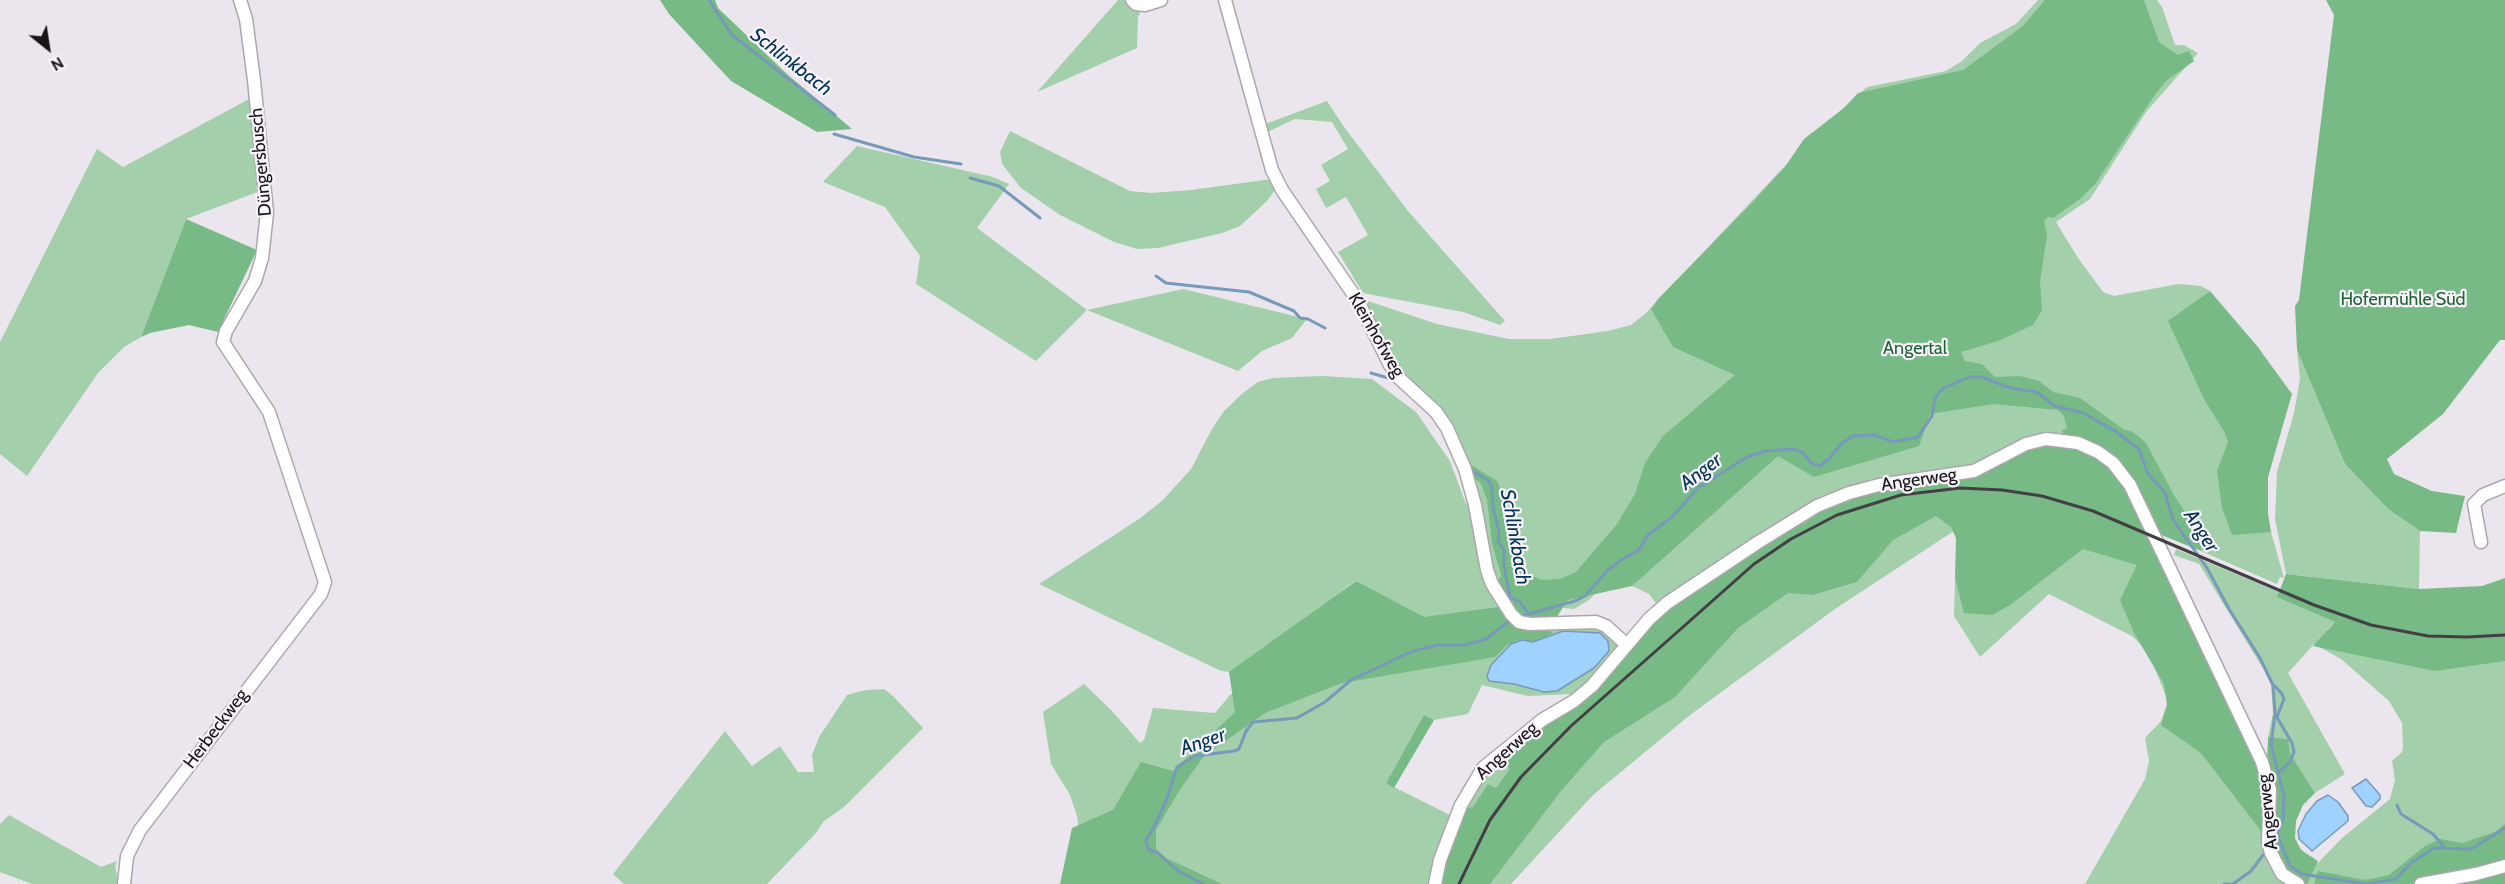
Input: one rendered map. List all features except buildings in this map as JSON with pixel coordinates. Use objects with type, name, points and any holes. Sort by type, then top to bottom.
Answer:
[{"type":"street","name":"Düngersbusch","points":[[240,0],[246,19],[267,213],[262,258],[255,281],[226,331],[224,342],[269,412],[325,582]]},
{"type":"street","points":[[1132,0],[1136,4],[1145,5],[1161,0]]},
{"type":"street","name":"Kleinhofweg","points":[[1225,0],[1272,170],[1282,190],[1358,301],[1390,365],[1399,378],[1436,412],[1448,428],[1472,496],[1492,584],[1515,618],[1530,624],[1596,622],[1606,626],[1627,645]]},
{"type":"street","name":"Angerweg","points":[[1435,884],[1440,860],[1461,805],[1483,768],[1542,720],[1574,701],[1592,686],[1649,619],[1667,603],[1817,506],[1849,493],[1879,485],[1974,471],[2026,444],[2046,438],[2078,443],[2098,452],[2113,463],[2130,485],[2217,665],[2268,778],[2268,842],[2279,879],[2298,884]]},
{"type":"street","points":[[2481,542],[2475,504],[2483,495],[2505,486]]},
{"type":"street","name":"Herbeckweg","points":[[124,884],[127,856],[140,830],[321,594],[325,582]]},
{"type":"street","points":[[2421,884],[2505,866]]},
{"type":"green space","points":[[660,0],[715,0],[718,8],[788,75],[852,129],[817,132],[731,81],[669,14]]},
{"type":"green space","points":[[1118,0],[1127,0],[1128,7],[1141,11],[1138,17],[1137,48],[1037,92]]},
{"type":"green space","name":"Angertal","points":[[2038,0],[2157,0],[2162,7],[2175,45],[2184,45],[2198,53],[2146,112],[2090,199],[2056,222],[2078,258],[2103,292],[2114,296],[2178,284],[2201,286],[2210,291],[2208,292],[2259,348],[2280,385],[2291,392],[2265,488],[2269,525],[2284,578],[2280,577],[2277,584],[2201,551],[2201,544],[2148,522],[2263,814],[2317,864],[2342,838],[2390,799],[2395,780],[2392,761],[2402,752],[2403,748],[2402,723],[2389,701],[2341,659],[2314,644],[2288,673],[2345,774],[2315,793],[2290,753],[2287,739],[2268,737],[2273,713],[2271,685],[2264,670],[2199,564],[2174,555],[2176,549],[2279,592],[2278,597],[2335,622],[2327,630],[2505,652],[2505,884],[2085,884],[2145,779],[2149,761],[2145,738],[2161,721],[2168,701],[2148,652],[2132,636],[2049,594],[1980,657],[1954,616],[1955,578],[1957,583],[1957,529],[1835,609],[1690,715],[1593,795],[1511,884],[1065,884],[1079,830],[1070,795],[1051,764],[1043,712],[1084,684],[1140,743],[1144,740],[1153,708],[1215,713],[1230,695],[1243,686],[1229,678],[1359,582],[1355,581],[1232,672],[1221,671],[1039,584],[1139,519],[1163,500],[1191,469],[1224,411],[1243,393],[1258,382],[1273,378],[1322,376],[1372,379],[1416,412],[1450,461],[1466,504],[1475,497],[1458,444],[1408,388],[1359,298],[1437,324],[1509,339],[1550,339],[1608,331],[1631,325],[1645,314],[1814,135],[1867,87],[1946,71],[1962,61],[1980,43],[2016,24]],"holes":[[[1625,563],[1638,580],[1632,586],[1649,594],[1659,607],[1625,639],[1585,621],[1521,621],[1553,607],[1574,609],[1589,600]],[[1482,685],[1528,696],[1573,694],[1474,783],[1454,817],[1386,783],[1424,716],[1434,720],[1468,714]]]},
{"type":"green space","points":[[2045,0],[2144,0],[2159,42],[2178,55],[2189,51],[2194,61],[2166,81],[2095,184],[2080,199],[2053,218],[2048,217],[2044,221],[2047,235],[2040,282],[2042,310],[2033,325],[1998,341],[1961,352],[1965,361],[1982,364],[1995,377],[2020,376],[2039,381],[2053,392],[2080,398],[2146,443],[2175,497],[2202,536],[2201,551],[2149,530],[2267,760],[2268,737],[2288,739],[2290,753],[2315,793],[2303,805],[2296,821],[2295,838],[2301,850],[2318,861],[2307,884],[2292,880],[2258,827],[2201,753],[2161,725],[2167,705],[2164,684],[2134,633],[2120,600],[2137,565],[2083,549],[2010,605],[1992,615],[1964,613],[1955,578],[1956,538],[1951,527],[1936,516],[1893,540],[1857,582],[1812,595],[1788,593],[1738,628],[1675,697],[1604,742],[1561,791],[1490,884],[1436,884],[1466,809],[1473,807],[1488,784],[1496,788],[1510,769],[1498,757],[1574,703],[1650,621],[1757,544],[1849,495],[1961,475],[2026,445],[2064,437],[2062,430],[2067,429],[2064,416],[2058,410],[1993,404],[1930,414],[1919,446],[1814,477],[1778,456],[1632,586],[1568,600],[1554,621],[1536,623],[1553,633],[1533,642],[1519,640],[1507,645],[1495,657],[1342,683],[1265,713],[1204,756],[1179,791],[1156,830],[1156,849],[1166,858],[1222,884],[1060,884],[1072,828],[1113,810],[1141,762],[1173,771],[1235,712],[1229,672],[1356,581],[1424,617],[1506,606],[1496,587],[1501,575],[1492,543],[1487,499],[1480,482],[1468,475],[1463,460],[1497,481],[1507,507],[1513,540],[1529,574],[1541,580],[1560,579],[1576,572],[1617,524],[1635,494],[1645,463],[1663,436],[1735,375],[1673,347],[1651,309],[1658,299],[1785,167],[1804,139],[1844,108],[1858,93],[1963,70],[2023,26]]},
{"type":"green space","name":"Hofermühle Süd","points":[[2326,0],[2505,0],[2505,340],[2500,340],[2443,414],[2387,459],[2394,474],[2432,491],[2465,496],[2456,533],[2420,531],[2388,509],[2345,464],[2297,350],[2295,306],[2299,300],[2334,15]]},
{"type":"green space","points":[[251,98],[260,191],[186,219],[141,337],[124,347],[98,373],[27,476],[0,454],[0,342],[97,149],[123,167]]},
{"type":"green space","points":[[1327,101],[1408,211],[1505,321],[1500,325],[1463,312],[1363,293],[1338,252],[1368,235],[1346,197],[1326,208],[1316,189],[1330,181],[1321,165],[1348,149],[1332,122],[1295,119],[1263,134],[1260,126]]},
{"type":"green space","points":[[1010,131],[1130,191],[1151,193],[1191,190],[1272,179],[1275,190],[1267,201],[1240,226],[1222,233],[1158,248],[1137,249],[1114,242],[1060,215],[1021,188],[1002,164],[1000,152]]},
{"type":"green space","points":[[857,146],[993,177],[1009,184],[977,228],[1087,310],[1036,361],[916,284],[920,256],[885,207],[823,182]]},
{"type":"green space","points":[[186,219],[257,250],[218,332],[189,325],[141,337]]},
{"type":"green space","points":[[1183,289],[1307,319],[1292,338],[1262,351],[1238,371],[1087,310]]},
{"type":"green space","points":[[2210,291],[2257,346],[2292,394],[2268,477],[2268,514],[2271,532],[2232,535],[2222,508],[2217,471],[2228,442],[2224,431],[2205,401],[2168,321]]},
{"type":"green space","points":[[2297,350],[2345,464],[2388,509],[2420,531],[2419,589],[2286,574],[2275,519],[2277,472],[2294,413],[2300,379]]},
{"type":"green space","points":[[2286,574],[2419,589],[2482,586],[2505,578],[2505,661],[2435,671],[2313,646],[2335,622],[2277,597]]},
{"type":"green space","points":[[884,689],[923,728],[844,807],[824,821],[815,834],[767,884],[624,884],[613,874],[725,731],[752,766],[780,746],[798,772],[814,772],[812,755],[819,737],[847,695],[866,690]]},
{"type":"green space","points":[[1424,715],[1434,720],[1394,788],[1386,783]]},
{"type":"green space","points":[[9,815],[101,867],[117,861],[115,866],[119,884],[32,884],[0,872],[0,824]]},
{"type":"green space","points":[[2505,824],[2505,884],[2314,884],[2318,871],[2365,880],[2389,875],[2425,846],[2440,839],[2462,843],[2495,832]]},
{"type":"water","points":[[1563,631],[1600,633],[1608,641],[1609,651],[1594,668],[1557,691],[1544,692],[1514,684],[1489,681],[1487,676],[1491,665],[1511,644],[1522,640],[1533,642]]},
{"type":"water","points":[[2366,779],[2380,795],[2380,799],[2372,807],[2366,806],[2352,788]]},
{"type":"water","points":[[2328,795],[2338,802],[2348,816],[2348,821],[2312,851],[2299,839],[2298,831],[2306,814],[2317,801]]},
{"type":"waterway","name":"Schlinkbach","points":[[709,0],[732,35],[835,115]]},
{"type":"waterway","name":"Schlinkbach","points":[[834,134],[914,157],[961,164]]},
{"type":"waterway","name":"Schlinkbach","points":[[970,178],[999,186],[1040,218]]},
{"type":"waterway","name":"Schlinkbach","points":[[1156,276],[1166,283],[1249,292],[1294,311],[1300,318],[1308,319],[1325,328]]},
{"type":"waterway","name":"Schlinkbach","points":[[1371,373],[1395,380]]},
{"type":"waterway","name":"Anger","points":[[1518,617],[1585,596],[1608,570],[1639,550],[1648,535],[1673,516],[1698,488],[1747,457],[1765,451],[1793,449],[1802,452],[1811,463],[1820,466],[1841,444],[1853,436],[1875,435],[1893,442],[1918,437],[1932,416],[1935,398],[1940,391],[1969,377],[1982,377],[2010,388],[2037,392],[2055,406],[2083,413],[2115,431],[2139,449],[2147,472],[2165,493],[2173,520],[2207,568],[2229,609],[2260,658],[2273,685],[2275,713],[2271,745],[2284,796],[2283,820],[2277,834],[2290,866],[2302,874],[2365,884]]},
{"type":"waterway","name":"Schlinkbach","points":[[1470,470],[1488,480],[1492,487],[1493,507],[1499,531],[1498,541],[1504,550],[1504,566],[1510,597],[1520,602],[1528,613]]},
{"type":"waterway","name":"Anger","points":[[1203,884],[1178,871],[1158,853],[1148,849],[1146,840],[1166,801],[1177,767],[1195,756],[1239,749],[1246,731],[1253,722],[1297,718],[1325,702],[1351,680],[1413,651],[1438,645],[1466,645],[1486,639],[1512,619]]},
{"type":"waterway","name":"Anger","points":[[2275,686],[2284,699],[2277,717]]},
{"type":"waterway","name":"Anger","points":[[2275,714],[2292,743],[2294,752],[2290,762],[2279,772]]},
{"type":"waterway","points":[[2397,805],[2401,814],[2433,834],[2445,848]]},
{"type":"waterway","name":"Anger","points":[[2367,884],[2396,879],[2411,863],[2434,848],[2471,849],[2505,828]]},
{"type":"waterway","points":[[2233,884],[2251,871],[2266,851]]},
{"type":"waterway","points":[[2224,884],[2230,884]]},
{"type":"railway","points":[[1459,884],[1490,820],[1521,777],[1571,726],[1754,564],[1791,539],[1837,515],[1901,495],[1960,488],[2002,490],[2042,496],[2093,511],[2314,605],[2371,625],[2428,636],[2505,635]]}]
